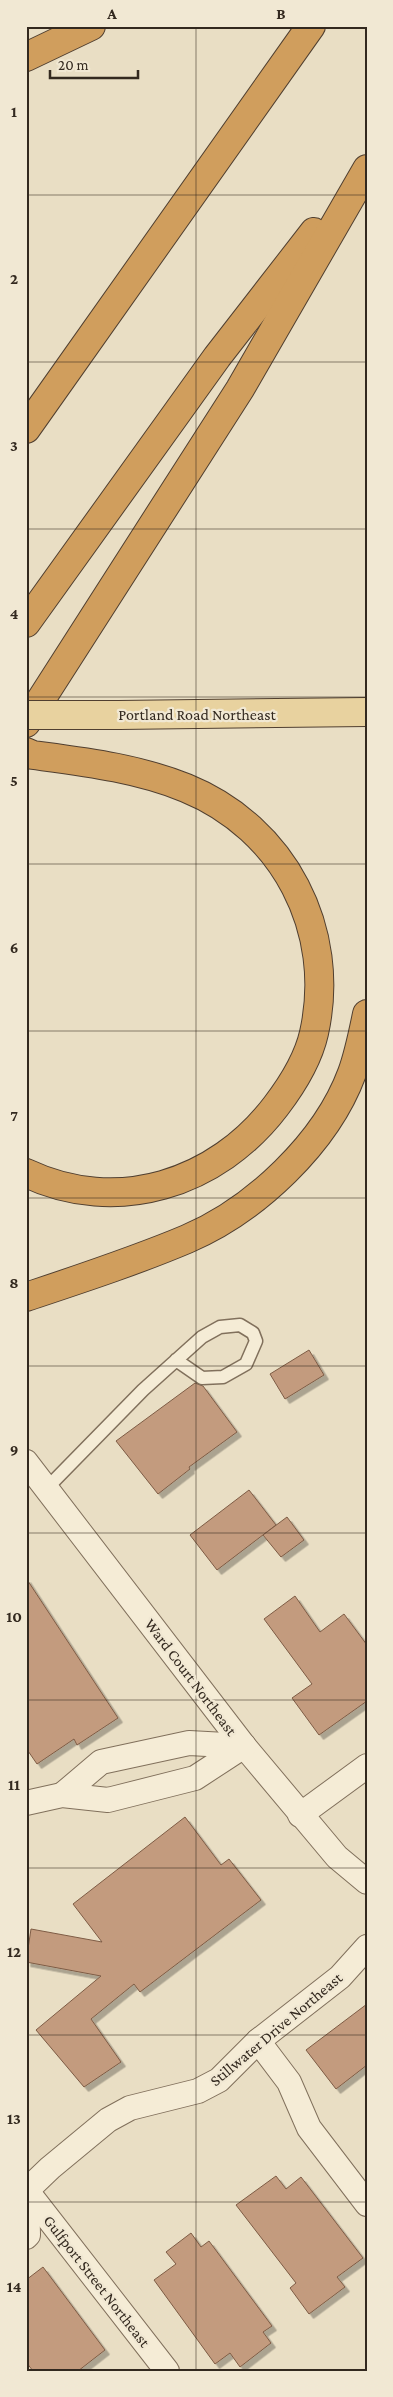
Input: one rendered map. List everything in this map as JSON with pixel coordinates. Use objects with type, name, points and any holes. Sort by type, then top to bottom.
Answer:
[{"type":"highway","points":[[26,57],[91,26]]},
{"type":"highway","points":[[26,429],[312,26]]},
{"type":"highway","points":[[26,623],[217,357],[367,164]]},
{"type":"highway","points":[[26,723],[240,389],[367,169]]},
{"type":"highway","points":[[26,752],[33,755],[123,768],[186,788],[217,804],[251,829],[272,848],[292,876],[311,925],[319,984],[314,1034],[294,1082],[261,1125],[229,1154],[197,1173],[164,1186],[119,1192],[78,1190],[42,1180],[26,1173]]},
{"type":"highway","points":[[26,1296],[189,1239],[239,1210],[275,1182],[297,1161],[327,1121],[352,1074],[367,1014]]},
{"type":"main road","name":"Portland Road Northeast","points":[[26,715],[367,712]]},
{"type":"street","name":"Ward Court Northeast","points":[[26,1462],[244,1746],[337,1857],[367,1882]]},
{"type":"street","points":[[62,1795],[102,1762],[188,1743],[244,1746]]},
{"type":"street","points":[[26,1803],[62,1795],[108,1800],[195,1778],[244,1746]]},
{"type":"street","points":[[300,1814],[367,1766]]},
{"type":"street","name":"Stillwater Drive Northeast","points":[[27,2191],[50,2168],[108,2120],[130,2108],[198,2091],[219,2080],[258,2041],[340,1977],[367,1947]]},
{"type":"street","points":[[258,2041],[289,2082],[309,2128],[367,2204]]},
{"type":"street","points":[[26,2236],[28,2235],[27,2191]]},
{"type":"street","name":"Gulfport Street Northeast","points":[[27,2191],[168,2371]]},
{"type":"lane","points":[[46,1488],[143,1390],[176,1360],[202,1337],[220,1326],[240,1324],[253,1334],[256,1341],[246,1364],[223,1378],[202,1378],[176,1360]]},
{"type":"building","points":[[309,1350],[324,1375],[285,1399],[270,1374]]},
{"type":"building","points":[[195,1383],[203,1386],[237,1432],[189,1467],[190,1469],[158,1494],[116,1441]]},
{"type":"building","points":[[249,1490],[276,1525],[217,1570],[190,1535]]},
{"type":"building","points":[[287,1517],[304,1540],[281,1557],[263,1535]]},
{"type":"building","points":[[26,1578],[118,1718],[77,1745],[74,1739],[37,1764],[26,1748]]},
{"type":"building","points":[[295,1596],[320,1632],[344,1614],[367,1645],[367,1701],[319,1735],[292,1698],[312,1684],[264,1619]]},
{"type":"building","points":[[185,1817],[221,1865],[229,1859],[261,1900],[140,1992],[134,1984],[91,2019],[121,2062],[84,2087],[36,2030],[101,1976],[26,1962],[31,1929],[102,1942],[73,1904]]},
{"type":"building","points":[[367,2004],[367,2065],[336,2089],[306,2050]]},
{"type":"building","points":[[276,2176],[286,2189],[301,2177],[363,2258],[337,2277],[345,2287],[309,2314],[290,2288],[296,2283],[236,2205]]},
{"type":"building","points":[[191,2233],[201,2247],[209,2241],[272,2326],[263,2332],[271,2343],[240,2367],[230,2353],[215,2364],[154,2280],[176,2264],[166,2252]]},
{"type":"building","points":[[43,2267],[105,2350],[78,2371],[33,2371],[26,2362],[26,2280]]}]
